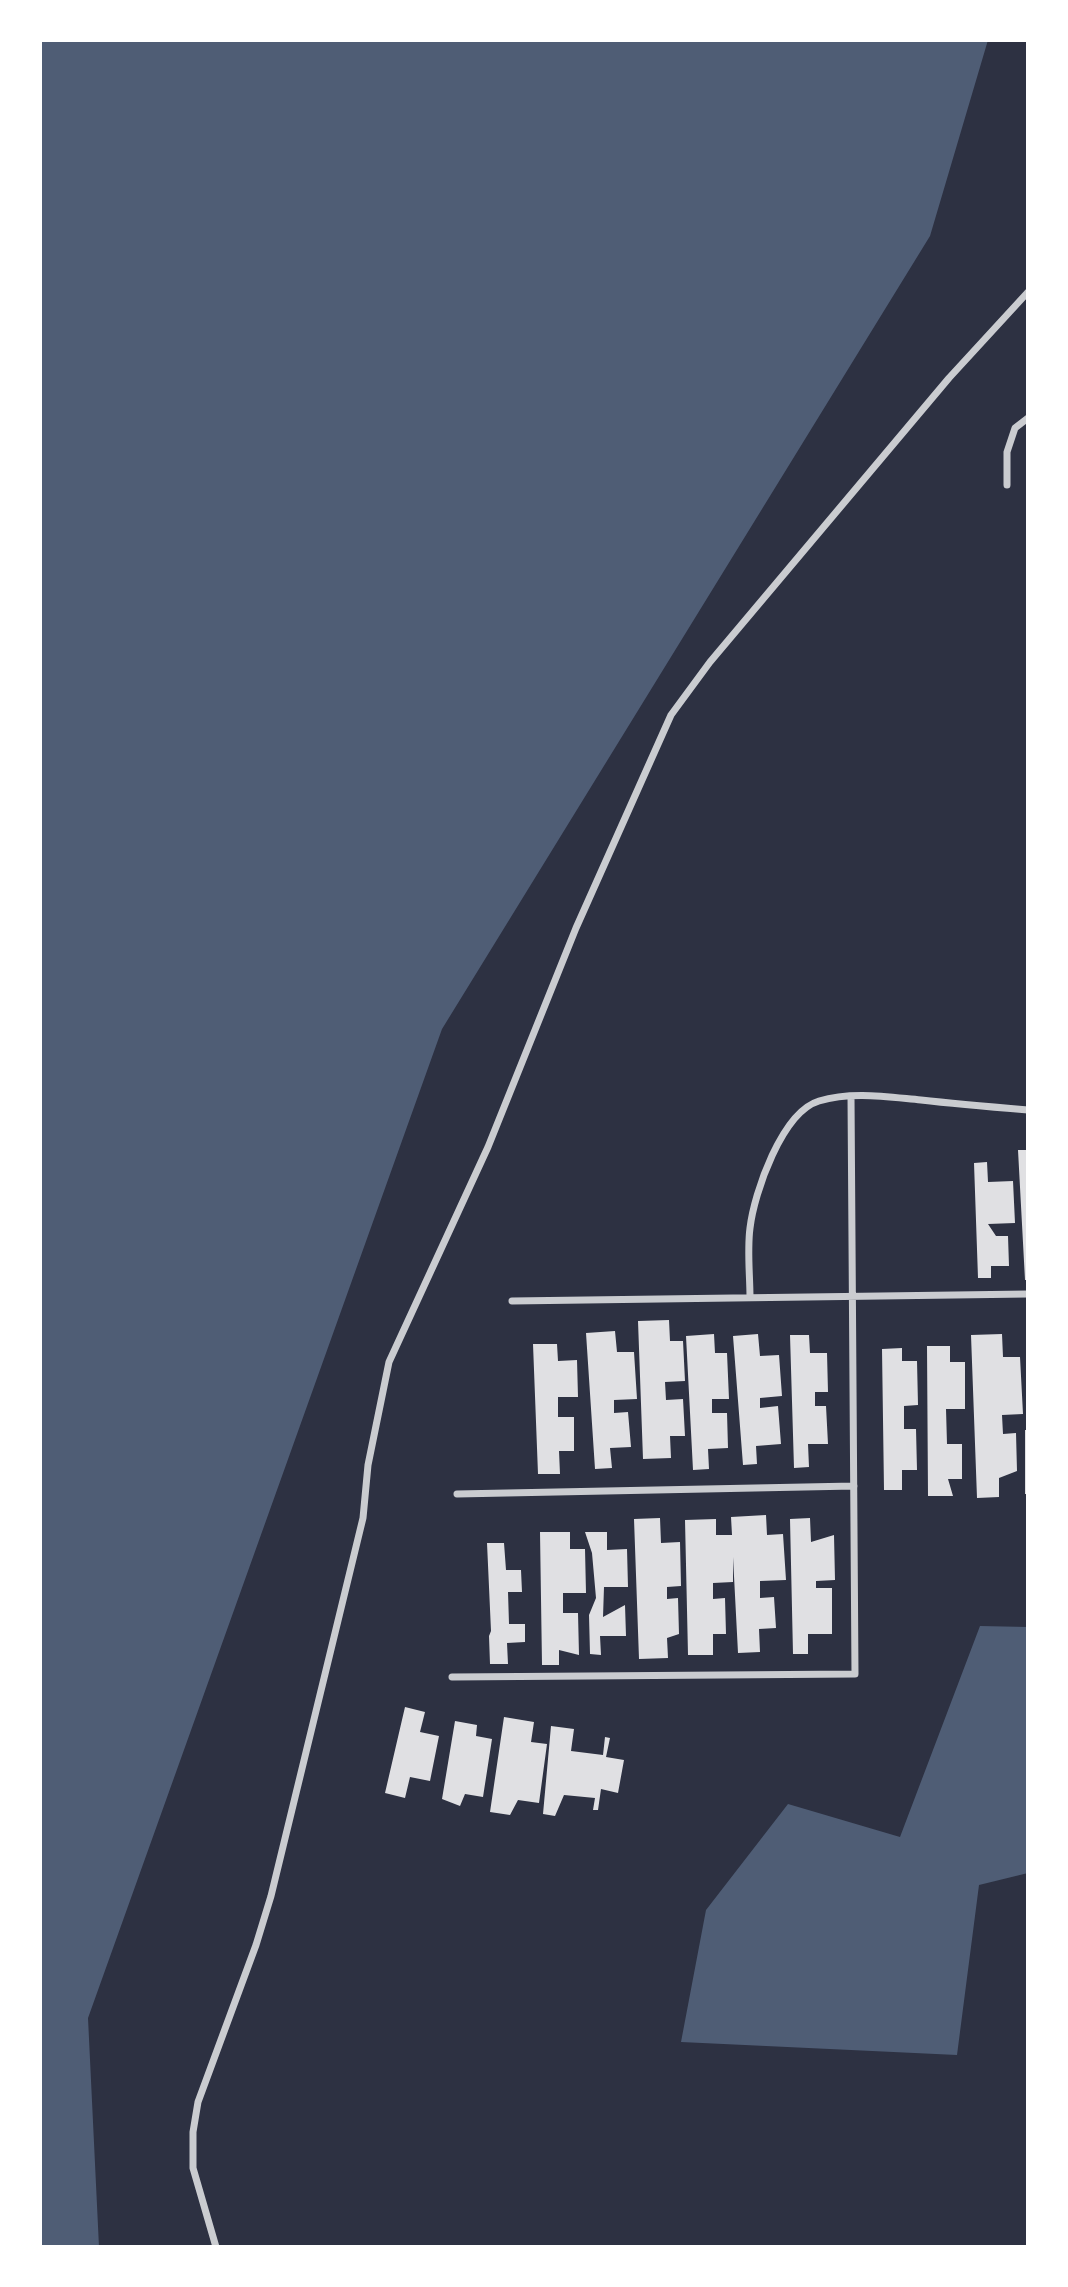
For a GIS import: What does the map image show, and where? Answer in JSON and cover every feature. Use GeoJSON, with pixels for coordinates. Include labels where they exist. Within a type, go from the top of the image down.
{"type":"FeatureCollection","features":[{"type":"Feature","properties":{"kind":"street"},"geometry":{"type":"LineString","coordinates":[[216,2247],[193,2168],[193,2133],[198,2102],[256,1945],[286,1840],[363,1518],[368,1465],[381,1393],[393,1350],[488,1147],[576,928],[671,715],[710,662],[949,378],[1028,292]]}},
{"type":"Feature","properties":{"kind":"street"},"geometry":{"type":"LineString","coordinates":[[1007,485],[1007,452],[1015,428],[1028,418]]}},
{"type":"Feature","properties":{"kind":"street"},"geometry":{"type":"LineString","coordinates":[[452,1677],[855,1674],[851,1096]]}},
{"type":"Feature","properties":{"kind":"street"},"geometry":{"type":"LineString","coordinates":[[750,1298],[749,1232],[753,1207],[764,1174],[786,1133],[804,1109],[818,1102],[851,1096],[1028,1110]]}},
{"type":"Feature","properties":{"kind":"street"},"geometry":{"type":"LineString","coordinates":[[512,1301],[1028,1294]]}},
{"type":"Feature","properties":{"kind":"street"},"geometry":{"type":"LineString","coordinates":[[457,1494],[854,1486]]}},
{"type":"Feature","properties":{"kind":"water"},"geometry":{"type":"Polygon","coordinates":[[[40,40],[988,40],[930,236],[442,1029],[88,2018],[99,2247],[40,2247],[40,40]]]}},
{"type":"Feature","properties":{"kind":"water"},"geometry":{"type":"Polygon","coordinates":[[[980,1626],[1028,1627],[1028,1873],[979,1885],[957,2055],[681,2042],[706,1910],[788,1804],[900,1837],[980,1626]]]}},
{"type":"Feature","properties":{"kind":"building"},"geometry":{"type":"Polygon","coordinates":[[[1018,1150],[1028,1150],[1028,1280],[1025,1280],[1018,1150]]]}},
{"type":"Feature","properties":{"kind":"building"},"geometry":{"type":"Polygon","coordinates":[[[987,1162],[988,1182],[1013,1181],[1015,1223],[988,1224],[996,1236],[1008,1236],[1009,1266],[991,1266],[991,1278],[978,1278],[974,1163],[987,1162]]]}},
{"type":"Feature","properties":{"kind":"building"},"geometry":{"type":"Polygon","coordinates":[[[669,1320],[670,1341],[683,1341],[685,1381],[665,1382],[666,1400],[683,1399],[685,1436],[670,1436],[671,1458],[643,1459],[638,1321],[669,1320]]]}},
{"type":"Feature","properties":{"kind":"building"},"geometry":{"type":"Polygon","coordinates":[[[615,1331],[617,1352],[634,1352],[637,1399],[614,1400],[614,1413],[628,1412],[631,1447],[610,1448],[612,1468],[595,1469],[586,1333],[615,1331]]]}},
{"type":"Feature","properties":{"kind":"building"},"geometry":{"type":"Polygon","coordinates":[[[714,1334],[715,1353],[727,1353],[729,1399],[712,1399],[712,1413],[727,1413],[728,1448],[708,1449],[709,1469],[693,1470],[686,1336],[714,1334]]]}},
{"type":"Feature","properties":{"kind":"building"},"geometry":{"type":"Polygon","coordinates":[[[758,1334],[760,1356],[779,1355],[782,1396],[760,1398],[760,1408],[778,1406],[781,1444],[756,1446],[757,1464],[743,1465],[733,1336],[758,1334]]]}},
{"type":"Feature","properties":{"kind":"building"},"geometry":{"type":"Polygon","coordinates":[[[1002,1334],[1003,1357],[1020,1357],[1023,1414],[1002,1415],[1003,1434],[1016,1433],[1017,1471],[999,1478],[999,1497],[977,1498],[971,1335],[1002,1334]]]}},
{"type":"Feature","properties":{"kind":"building"},"geometry":{"type":"Polygon","coordinates":[[[790,1335],[809,1335],[810,1353],[827,1353],[828,1392],[815,1392],[815,1406],[826,1406],[828,1444],[808,1444],[809,1467],[794,1468],[790,1335]]]}},
{"type":"Feature","properties":{"kind":"building"},"geometry":{"type":"Polygon","coordinates":[[[533,1344],[557,1344],[558,1361],[577,1360],[578,1397],[558,1397],[558,1417],[574,1417],[574,1451],[559,1451],[560,1474],[538,1474],[533,1344]]]}},
{"type":"Feature","properties":{"kind":"building"},"geometry":{"type":"Polygon","coordinates":[[[927,1346],[950,1346],[950,1362],[965,1362],[965,1409],[946,1409],[947,1444],[962,1444],[962,1479],[948,1479],[953,1496],[928,1496],[927,1346]]]}},
{"type":"Feature","properties":{"kind":"building"},"geometry":{"type":"Polygon","coordinates":[[[902,1348],[902,1361],[917,1361],[918,1405],[904,1406],[904,1429],[916,1429],[917,1470],[902,1470],[902,1490],[884,1490],[882,1349],[902,1348]]]}},
{"type":"Feature","properties":{"kind":"building"},"geometry":{"type":"Polygon","coordinates":[[[1025,1430],[1028,1430],[1028,1494],[1025,1494],[1025,1430]]]}},
{"type":"Feature","properties":{"kind":"building"},"geometry":{"type":"Polygon","coordinates":[[[766,1515],[767,1535],[783,1534],[786,1580],[760,1581],[760,1598],[774,1597],[776,1628],[759,1629],[760,1652],[738,1653],[733,1557],[733,1582],[713,1583],[713,1599],[725,1598],[726,1634],[713,1634],[713,1655],[688,1655],[685,1520],[716,1519],[716,1535],[732,1535],[731,1517],[766,1515]]]}},
{"type":"Feature","properties":{"kind":"building"},"geometry":{"type":"Polygon","coordinates":[[[660,1518],[661,1543],[680,1542],[681,1586],[667,1587],[667,1599],[678,1598],[679,1634],[667,1638],[668,1658],[639,1659],[634,1519],[660,1518]]]}},
{"type":"Feature","properties":{"kind":"building"},"geometry":{"type":"Polygon","coordinates":[[[810,1518],[811,1542],[834,1535],[835,1580],[816,1581],[816,1588],[832,1588],[832,1634],[808,1634],[808,1654],[793,1654],[790,1519],[810,1518]]]}},
{"type":"Feature","properties":{"kind":"building"},"geometry":{"type":"Polygon","coordinates":[[[540,1532],[570,1532],[570,1549],[585,1549],[586,1593],[563,1593],[563,1613],[578,1613],[579,1655],[559,1650],[559,1665],[542,1665],[540,1532]]]}},
{"type":"Feature","properties":{"kind":"building"},"geometry":{"type":"Polygon","coordinates":[[[585,1532],[607,1532],[607,1550],[627,1549],[628,1587],[604,1587],[603,1617],[625,1605],[626,1636],[600,1636],[601,1655],[590,1654],[589,1615],[596,1598],[592,1553],[585,1532]]]}},
{"type":"Feature","properties":{"kind":"building"},"geometry":{"type":"Polygon","coordinates":[[[487,1543],[504,1543],[506,1570],[521,1570],[522,1592],[508,1592],[509,1624],[525,1624],[525,1642],[507,1643],[508,1664],[490,1664],[487,1543]]]}},
{"type":"Feature","properties":{"kind":"building"},"geometry":{"type":"Polygon","coordinates":[[[405,1707],[425,1712],[420,1732],[439,1736],[430,1781],[410,1777],[405,1798],[385,1793],[405,1707]]]}},
{"type":"Feature","properties":{"kind":"building"},"geometry":{"type":"Polygon","coordinates":[[[504,1717],[534,1722],[531,1742],[547,1744],[539,1803],[518,1800],[510,1815],[490,1812],[504,1717]]]}},
{"type":"Feature","properties":{"kind":"building"},"geometry":{"type":"Polygon","coordinates":[[[455,1721],[477,1725],[476,1736],[492,1739],[483,1797],[465,1794],[460,1806],[442,1799],[455,1721]]]}},
{"type":"Feature","properties":{"kind":"building"},"geometry":{"type":"Polygon","coordinates":[[[551,1726],[574,1729],[571,1751],[603,1755],[605,1737],[610,1738],[606,1757],[624,1760],[618,1793],[601,1789],[598,1810],[593,1810],[595,1798],[564,1795],[555,1816],[543,1814],[551,1726]]]}}]}
